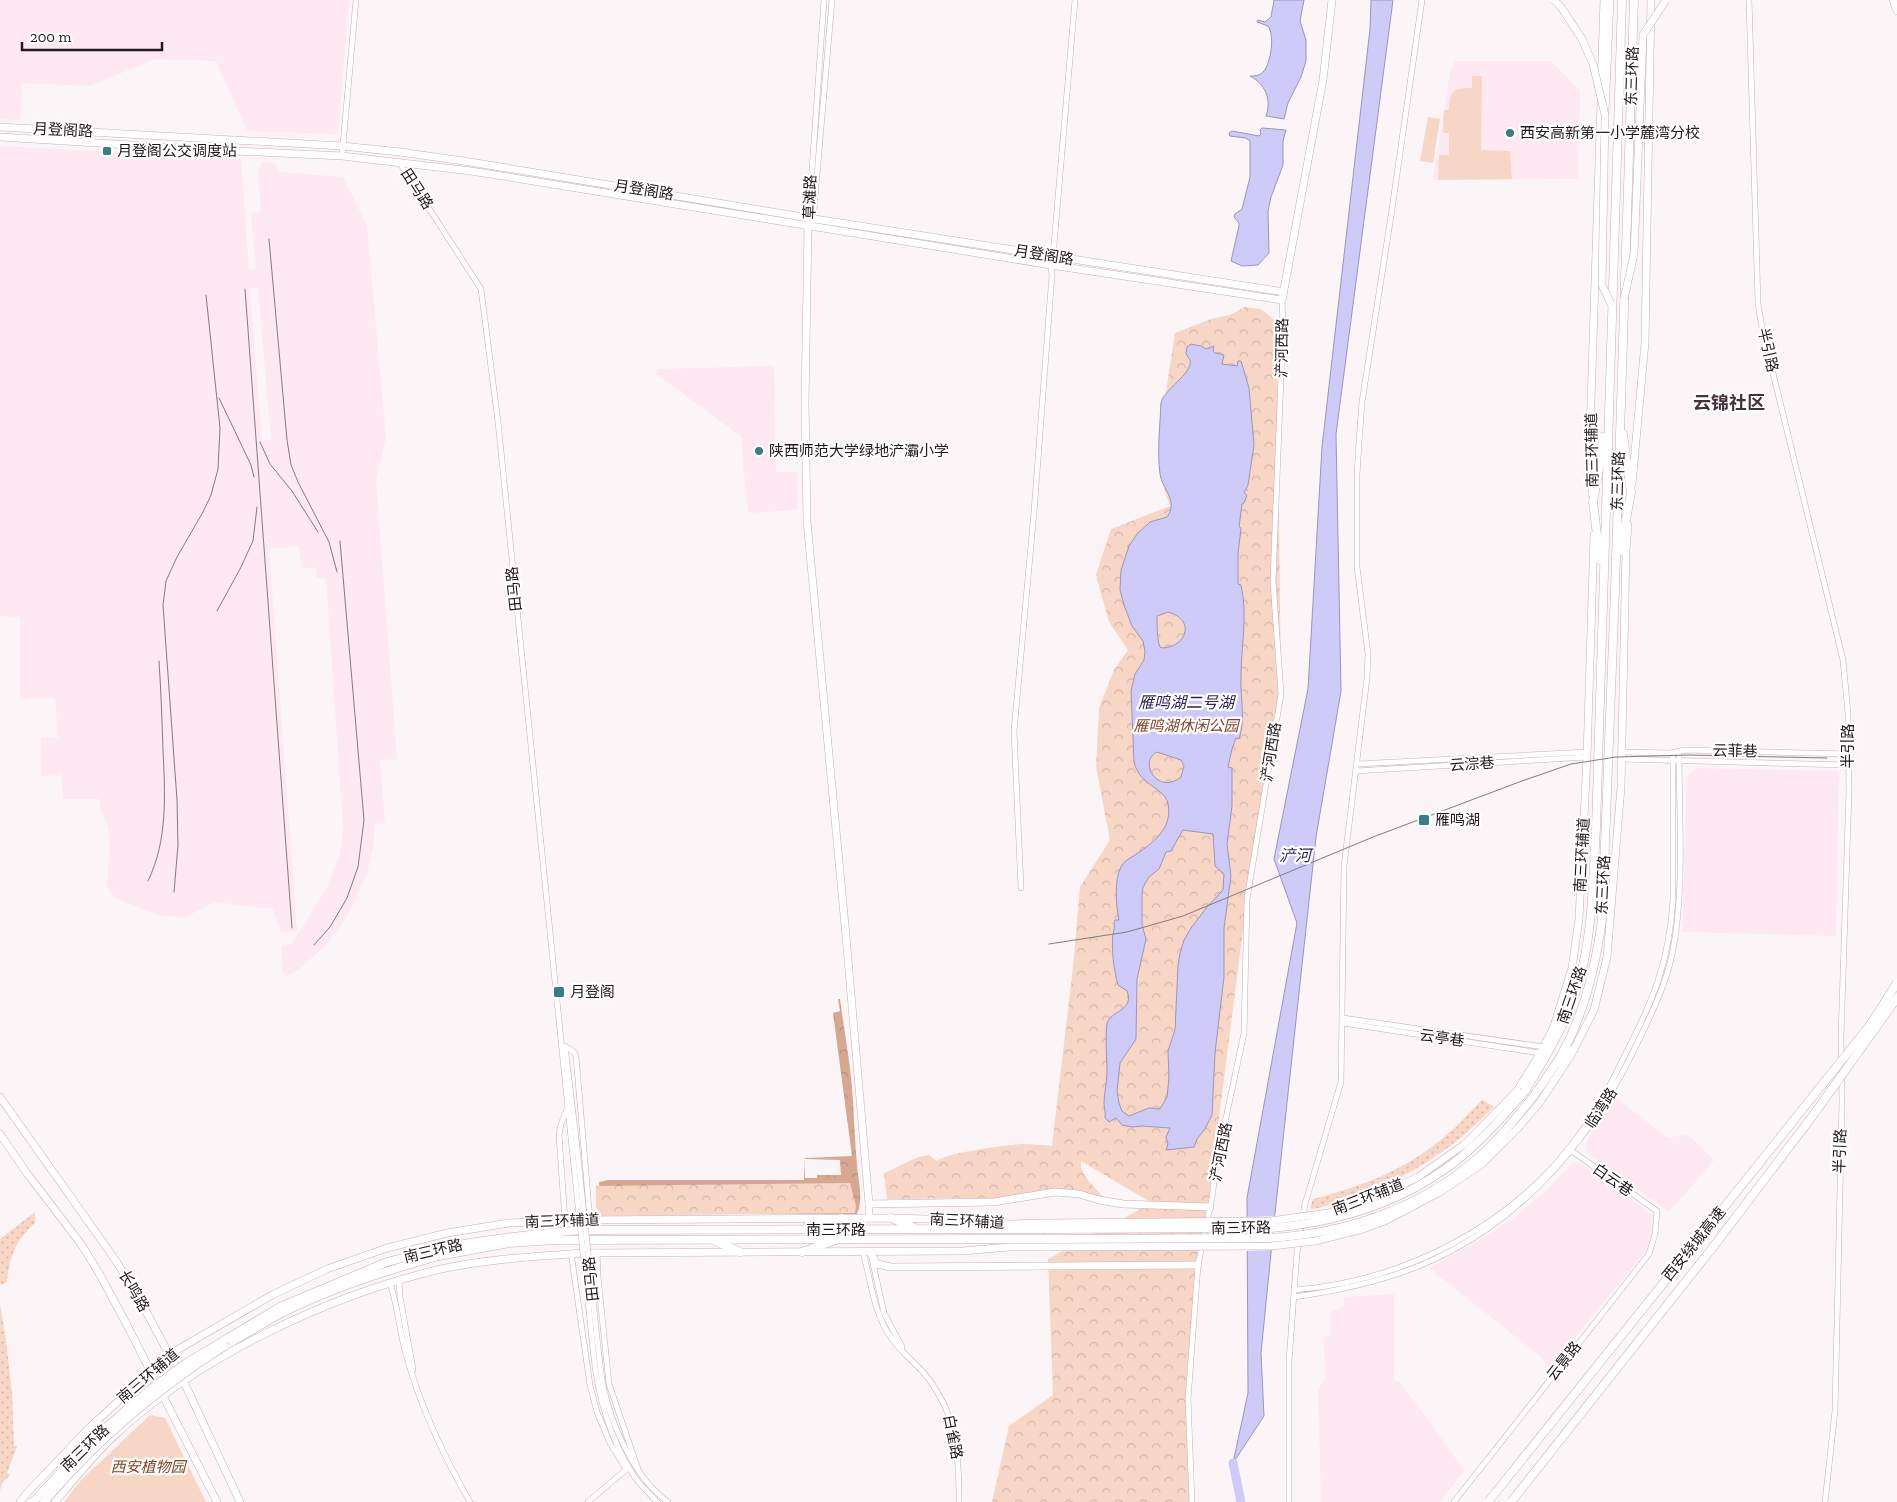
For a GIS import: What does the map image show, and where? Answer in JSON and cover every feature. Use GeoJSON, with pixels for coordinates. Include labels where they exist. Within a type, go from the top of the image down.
{"type":"FeatureCollection","features":[{"type":"Feature","properties":{"kind":"highway","name":"东三环路"},"geometry":{"type":"LineString","coordinates":[[1585,952],[1589,924],[1596,828],[1622,0]]}},
{"type":"Feature","properties":{"kind":"highway","name":"东三环路"},"geometry":{"type":"LineString","coordinates":[[1596,961],[1602,919],[1615,590],[1634,0]]}},
{"type":"Feature","properties":{"kind":"highway"},"geometry":{"type":"LineString","coordinates":[[1603,584],[1593,502],[1600,463],[1609,371]]}},
{"type":"Feature","properties":{"kind":"highway"},"geometry":{"type":"LineString","coordinates":[[1615,590],[1620,549],[1631,493],[1620,413]]}},
{"type":"Feature","properties":{"kind":"highway","name":"南三环路"},"geometry":{"type":"LineString","coordinates":[[44,1502],[65,1477],[135,1411],[179,1376],[222,1347],[277,1316],[318,1297],[438,1252],[476,1240],[582,1230],[919,1230],[1044,1226],[1271,1228],[1299,1226],[1354,1213],[1404,1194],[1461,1157],[1499,1121],[1525,1091],[1552,1047],[1582,972],[1585,952]]}},
{"type":"Feature","properties":{"kind":"highway","name":"南三环路"},"geometry":{"type":"LineString","coordinates":[[33,1502],[90,1442],[152,1388],[188,1362],[280,1307],[387,1262],[438,1252],[528,1242],[583,1239],[842,1238],[1044,1243],[1302,1236],[1363,1222],[1420,1196],[1450,1179],[1478,1157],[1514,1122],[1551,1072],[1563,1051],[1574,1029],[1596,961]]}},
{"type":"Feature","properties":{"kind":"highway","name":"西安绕城高速"},"geometry":{"type":"LineString","coordinates":[[1488,1502],[1870,1025],[1897,983]]}},
{"type":"Feature","properties":{"kind":"highway","name":"西安绕城高速"},"geometry":{"type":"LineString","coordinates":[[1511,1502],[1717,1242],[1817,1110],[1897,998]]}},
{"type":"Feature","properties":{"kind":"highway"},"geometry":{"type":"LineString","coordinates":[[1543,1047],[1561,1028]]}},
{"type":"Feature","properties":{"kind":"highway"},"geometry":{"type":"LineString","coordinates":[[1551,1072],[1574,1049]]}},
{"type":"Feature","properties":{"kind":"highway"},"geometry":{"type":"LineString","coordinates":[[796,1230],[841,1218]]}},
{"type":"Feature","properties":{"kind":"highway"},"geometry":{"type":"LineString","coordinates":[[890,1218],[919,1230]]}},
{"type":"Feature","properties":{"kind":"highway"},"geometry":{"type":"LineString","coordinates":[[802,1252],[842,1238]]}},
{"type":"Feature","properties":{"kind":"highway"},"geometry":{"type":"LineString","coordinates":[[708,1239],[740,1252]]}},
{"type":"Feature","properties":{"kind":"main road","name":"浐河西路"},"geometry":{"type":"LineString","coordinates":[[1282,300],[1323,80],[1332,0]]}},
{"type":"Feature","properties":{"kind":"main road"},"geometry":{"type":"LineString","coordinates":[[1554,0],[1561,6],[1582,39],[1593,64],[1605,115]]}},
{"type":"Feature","properties":{"kind":"main road","name":"南三环辅道"},"geometry":{"type":"LineString","coordinates":[[20,1502],[90,1427],[170,1354],[272,1295],[327,1269],[378,1251],[447,1233],[509,1223],[592,1220],[890,1218],[1044,1226],[1270,1221],[1328,1213],[1372,1199],[1418,1177],[1464,1144],[1517,1091],[1554,1026],[1572,968],[1581,891],[1594,549],[1590,431],[1604,0]]}},
{"type":"Feature","properties":{"kind":"main road"},"geometry":{"type":"LineString","coordinates":[[1610,0],[1605,115],[1602,286],[1611,304]]}},
{"type":"Feature","properties":{"kind":"main road","name":"南三环辅道"},"geometry":{"type":"LineString","coordinates":[[55,1502],[90,1459],[114,1436],[184,1382],[287,1323],[399,1280],[474,1263],[571,1253],[962,1251],[1044,1243],[1272,1246],[1315,1240],[1363,1229],[1385,1221],[1440,1192],[1482,1164],[1518,1128],[1540,1102],[1574,1049],[1594,1010],[1607,957],[1612,907],[1621,755],[1626,550],[1645,343],[1651,0]]}},
{"type":"Feature","properties":{"kind":"main road"},"geometry":{"type":"LineString","coordinates":[[1624,299],[1634,254],[1642,35],[1666,0]]}},
{"type":"Feature","properties":{"kind":"main road"},"geometry":{"type":"LineString","coordinates":[[1893,0],[1897,10]]}},
{"type":"Feature","properties":{"kind":"main road","name":"月登阁路"},"geometry":{"type":"LineString","coordinates":[[0,127],[342,146],[470,162],[811,218],[1284,292]]}},
{"type":"Feature","properties":{"kind":"main road","name":"月登阁路"},"geometry":{"type":"LineString","coordinates":[[0,137],[342,156],[471,171],[808,227],[1282,300]]}},
{"type":"Feature","properties":{"kind":"main road"},"geometry":{"type":"LineString","coordinates":[[808,227],[805,403],[807,521],[846,936],[869,1218]]}},
{"type":"Feature","properties":{"kind":"main road","name":"长鸣路"},"geometry":{"type":"LineString","coordinates":[[0,1097],[114,1258],[135,1291],[184,1382],[240,1502]]}},
{"type":"Feature","properties":{"kind":"main road","name":"长鸣路"},"geometry":{"type":"LineString","coordinates":[[0,1134],[80,1244],[99,1274],[164,1396],[217,1502]]}},
{"type":"Feature","properties":{"kind":"main road"},"geometry":{"type":"LineString","coordinates":[[869,1204],[994,1202],[1055,1192],[1079,1194],[1123,1204],[1210,1208]]}},
{"type":"Feature","properties":{"kind":"main road"},"geometry":{"type":"LineString","coordinates":[[866,1252],[877,1264],[891,1267],[1198,1265]]}},
{"type":"Feature","properties":{"kind":"street"},"geometry":{"type":"LineString","coordinates":[[342,156],[356,0]]}},
{"type":"Feature","properties":{"kind":"street","name":"草滩路"},"geometry":{"type":"LineString","coordinates":[[811,218],[824,0]]}},
{"type":"Feature","properties":{"kind":"street","name":"草滩路"},"geometry":{"type":"LineString","coordinates":[[808,227],[811,218],[832,0]]}},
{"type":"Feature","properties":{"kind":"street"},"geometry":{"type":"LineString","coordinates":[[1021,888],[1014,731],[1034,512],[1052,275],[1050,265],[1053,256],[1075,0]]}},
{"type":"Feature","properties":{"kind":"street"},"geometry":{"type":"LineString","coordinates":[[1290,1502],[1288,1360],[1297,1252],[1305,1204],[1341,1082],[1344,866],[1366,688],[1368,654],[1357,568],[1357,475],[1362,410],[1392,216],[1422,0]]}},
{"type":"Feature","properties":{"kind":"street","name":"半引路"},"geometry":{"type":"LineString","coordinates":[[1749,0],[1758,304],[1764,338],[1843,660],[1848,714],[1835,1411],[1825,1502]]}},
{"type":"Feature","properties":{"kind":"street","name":"田马路"},"geometry":{"type":"LineString","coordinates":[[399,162],[481,289],[498,422],[567,1109],[574,1138]]}},
{"type":"Feature","properties":{"kind":"street","name":"浐河西路"},"geometry":{"type":"LineString","coordinates":[[1192,1502],[1188,1399],[1198,1265],[1210,1208],[1216,1165],[1244,1033],[1247,899],[1281,694],[1273,581],[1283,325],[1282,300]]}},
{"type":"Feature","properties":{"kind":"street","name":"云菲巷"},"geometry":{"type":"LineString","coordinates":[[1621,755],[1685,750],[1848,754]]}},
{"type":"Feature","properties":{"kind":"street","name":"临湾路"},"geometry":{"type":"LineString","coordinates":[[1294,1297],[1366,1283],[1420,1265],[1448,1252],[1494,1224],[1559,1166],[1612,1081],[1646,1016],[1663,969],[1674,900],[1676,752]]}},
{"type":"Feature","properties":{"kind":"street","name":"云淙巷"},"geometry":{"type":"LineString","coordinates":[[1357,764],[1587,754]]}},
{"type":"Feature","properties":{"kind":"street","name":"云淙巷"},"geometry":{"type":"LineString","coordinates":[[1356,771],[1587,754]]}},
{"type":"Feature","properties":{"kind":"street","name":"云菲巷"},"geometry":{"type":"LineString","coordinates":[[1621,755],[1676,760],[1848,765]]}},
{"type":"Feature","properties":{"kind":"street"},"geometry":{"type":"LineString","coordinates":[[1343,1021],[1543,1047]]}},
{"type":"Feature","properties":{"kind":"street","name":"田马路"},"geometry":{"type":"LineString","coordinates":[[561,1039],[566,1047],[599,1396],[612,1433],[628,1468],[657,1502]]}},
{"type":"Feature","properties":{"kind":"street"},"geometry":{"type":"LineString","coordinates":[[566,1047],[573,1051],[576,1056],[592,1220]]}},
{"type":"Feature","properties":{"kind":"street"},"geometry":{"type":"LineString","coordinates":[[566,1221],[559,1135],[567,1109]]}},
{"type":"Feature","properties":{"kind":"street","name":"临湾路"},"geometry":{"type":"LineString","coordinates":[[1295,1290],[1323,1288],[1380,1274],[1435,1253],[1486,1223],[1508,1207],[1535,1184],[1570,1149]]}},
{"type":"Feature","properties":{"kind":"street","name":"白云巷"},"geometry":{"type":"LineString","coordinates":[[1570,1149],[1658,1211]]}},
{"type":"Feature","properties":{"kind":"street","name":"云景路"},"geometry":{"type":"LineString","coordinates":[[1454,1502],[1649,1254],[1655,1234],[1658,1211]]}},
{"type":"Feature","properties":{"kind":"street"},"geometry":{"type":"LineString","coordinates":[[597,1252],[599,1296],[609,1384],[638,1469]]}},
{"type":"Feature","properties":{"kind":"street","name":"白雀路"},"geometry":{"type":"LineString","coordinates":[[866,1252],[872,1294],[891,1338],[937,1390],[948,1409],[954,1430],[958,1458],[959,1502]]}},
{"type":"Feature","properties":{"kind":"street"},"geometry":{"type":"LineString","coordinates":[[571,1253],[590,1385],[610,1443],[628,1468],[588,1502]]}},
{"type":"Feature","properties":{"kind":"street"},"geometry":{"type":"LineString","coordinates":[[399,1280],[400,1297],[415,1379]]}},
{"type":"Feature","properties":{"kind":"street"},"geometry":{"type":"LineString","coordinates":[[390,1283],[395,1296],[400,1332],[406,1356],[421,1399],[442,1450],[470,1502]]}},
{"type":"Feature","properties":{"kind":"street","name":"田马路"},"geometry":{"type":"LineString","coordinates":[[596,1349],[604,1390],[625,1448],[638,1469],[668,1502]]}},
{"type":"Feature","properties":{"kind":"shaded area"},"geometry":{"type":"Polygon","coordinates":[[[0,0],[349,0],[338,134],[247,131],[216,61],[156,59],[89,86],[22,83],[20,120],[0,119],[0,0]]]}},
{"type":"Feature","properties":{"kind":"shaded area","name":"西安高新第一小学麓湾分校"},"geometry":{"type":"Polygon","coordinates":[[[1454,61],[1551,61],[1580,91],[1578,179],[1433,180],[1451,67],[1453,68],[1454,61]]]}},
{"type":"Feature","properties":{"kind":"shaded area"},"geometry":{"type":"Polygon","coordinates":[[[0,146],[241,159],[249,270],[256,269],[251,213],[261,212],[258,168],[261,168],[261,162],[275,164],[278,172],[343,177],[367,226],[386,438],[376,480],[397,759],[380,760],[385,823],[375,824],[373,848],[367,873],[344,921],[324,947],[299,969],[286,977],[283,972],[281,945],[292,944],[327,887],[339,857],[343,826],[326,578],[317,578],[316,567],[302,569],[299,546],[269,549],[297,931],[281,933],[273,909],[214,902],[184,918],[158,915],[115,898],[107,886],[110,847],[108,828],[99,799],[63,799],[61,767],[60,775],[41,776],[41,738],[58,738],[55,698],[20,699],[20,617],[0,616],[0,146]],[[258,288],[250,289],[262,441],[271,440],[258,288]]]}},
{"type":"Feature","properties":{"kind":"shaded area","name":"陕西师范大学绿地浐灞小学"},"geometry":{"type":"Polygon","coordinates":[[[774,366],[776,472],[797,472],[798,510],[749,513],[743,466],[742,437],[656,374],[657,369],[774,366]]]}},
{"type":"Feature","properties":{"kind":"shaded area"},"geometry":{"type":"Polygon","coordinates":[[[1695,768],[1839,771],[1836,936],[1682,932],[1687,777],[1695,768]]]}},
{"type":"Feature","properties":{"kind":"shaded area"},"geometry":{"type":"Polygon","coordinates":[[[1616,1098],[1668,1138],[1684,1134],[1693,1139],[1714,1160],[1669,1212],[1587,1152],[1587,1141],[1616,1098]]]}},
{"type":"Feature","properties":{"kind":"shaded area"},"geometry":{"type":"Polygon","coordinates":[[[1573,1162],[1583,1165],[1655,1217],[1646,1251],[1549,1369],[1540,1356],[1429,1268],[1485,1237],[1517,1215],[1547,1190],[1573,1162]]]}},
{"type":"Feature","properties":{"kind":"shaded area"},"geometry":{"type":"Polygon","coordinates":[[[1394,1294],[1394,1380],[1400,1382],[1464,1470],[1440,1502],[1321,1502],[1318,1389],[1325,1379],[1324,1337],[1331,1336],[1331,1311],[1342,1308],[1344,1297],[1394,1294]]]}},
{"type":"Feature","properties":{"kind":"green space"},"geometry":{"type":"Polygon","coordinates":[[[1472,76],[1482,76],[1481,150],[1510,152],[1512,179],[1438,180],[1439,155],[1449,155],[1449,133],[1443,133],[1444,110],[1449,110],[1450,99],[1454,92],[1472,88],[1472,76]]]}},
{"type":"Feature","properties":{"kind":"green space"},"geometry":{"type":"Polygon","coordinates":[[[1428,117],[1440,119],[1433,163],[1420,161],[1428,117]]]}},
{"type":"Feature","properties":{"kind":"green space","name":"雁鸣湖休闲公园"},"geometry":{"type":"Polygon","coordinates":[[[1245,307],[1261,309],[1278,323],[1281,690],[1247,899],[1194,1314],[1188,1399],[1192,1502],[992,1502],[1009,1426],[1053,1395],[1048,1259],[1152,1203],[1081,1161],[1085,1176],[1104,1198],[1053,1189],[996,1198],[887,1199],[884,1173],[912,1160],[929,1155],[937,1161],[963,1152],[1003,1146],[1033,1144],[1052,1146],[1073,967],[1080,887],[1110,840],[1096,767],[1099,708],[1114,670],[1128,650],[1109,622],[1096,575],[1111,529],[1170,506],[1160,476],[1165,398],[1175,333],[1211,319],[1230,315],[1245,307]]]}},
{"type":"Feature","properties":{"kind":"green space"},"geometry":{"type":"Polygon","coordinates":[[[838,999],[840,999],[851,1080],[860,1196],[857,1214],[601,1214],[599,1182],[608,1180],[804,1180],[805,1158],[852,1156],[833,1013],[840,1011],[838,999]],[[805,1159],[805,1178],[817,1178],[817,1175],[841,1175],[840,1160],[805,1159]]]}},
{"type":"Feature","properties":{"kind":"green space"},"geometry":{"type":"Polygon","coordinates":[[[1482,1100],[1494,1107],[1454,1143],[1434,1158],[1393,1181],[1346,1199],[1310,1209],[1313,1199],[1363,1184],[1394,1170],[1424,1153],[1455,1127],[1482,1100]]]}},
{"type":"Feature","properties":{"kind":"green space"},"geometry":{"type":"Polygon","coordinates":[[[850,1183],[856,1206],[855,1213],[602,1216],[596,1207],[596,1186],[850,1183]]]}},
{"type":"Feature","properties":{"kind":"green space"},"geometry":{"type":"Polygon","coordinates":[[[35,1212],[35,1223],[22,1236],[16,1246],[9,1266],[6,1283],[0,1285],[0,1239],[35,1212]]]}},
{"type":"Feature","properties":{"kind":"green space"},"geometry":{"type":"Polygon","coordinates":[[[0,1304],[12,1392],[14,1446],[17,1446],[7,1473],[10,1475],[2,1483],[0,1491],[0,1304]]]}},
{"type":"Feature","properties":{"kind":"green space","name":"西安植物园"},"geometry":{"type":"Polygon","coordinates":[[[150,1415],[165,1418],[206,1502],[64,1502],[81,1480],[150,1415]]]}},
{"type":"Feature","properties":{"kind":"water"},"geometry":{"type":"Polygon","coordinates":[[[1274,0],[1304,0],[1300,21],[1306,40],[1306,61],[1301,77],[1288,103],[1284,119],[1266,116],[1268,98],[1266,93],[1260,83],[1250,76],[1262,73],[1269,61],[1272,42],[1270,30],[1268,26],[1257,22],[1258,20],[1265,22],[1271,17],[1274,0]]]}},
{"type":"Feature","properties":{"kind":"water","name":"浐河"},"geometry":{"type":"Polygon","coordinates":[[[1371,0],[1393,0],[1336,434],[1341,691],[1316,837],[1275,1213],[1261,1353],[1264,1416],[1233,1463],[1248,1393],[1247,1198],[1297,923],[1274,859],[1308,689],[1322,447],[1370,29],[1371,0]]]}},
{"type":"Feature","properties":{"kind":"water"},"geometry":{"type":"Polygon","coordinates":[[[1262,128],[1286,130],[1283,141],[1283,165],[1268,211],[1269,253],[1258,265],[1242,266],[1231,261],[1239,226],[1234,217],[1242,209],[1250,177],[1250,141],[1246,138],[1230,136],[1229,133],[1232,131],[1259,136],[1262,128]]]}},
{"type":"Feature","properties":{"kind":"water","name":"雁鸣湖二号湖"},"geometry":{"type":"Polygon","coordinates":[[[1191,344],[1206,349],[1214,346],[1213,351],[1215,353],[1224,355],[1222,364],[1237,366],[1238,361],[1241,361],[1249,388],[1254,445],[1248,485],[1244,493],[1247,495],[1242,504],[1239,527],[1241,528],[1238,554],[1238,584],[1241,585],[1244,608],[1241,677],[1242,724],[1239,739],[1236,738],[1228,767],[1232,768],[1232,806],[1227,844],[1231,876],[1224,928],[1224,977],[1215,1053],[1212,1115],[1194,1147],[1166,1150],[1168,1144],[1166,1137],[1170,1128],[1132,1127],[1122,1125],[1116,1118],[1109,1122],[1105,1118],[1104,1103],[1107,1076],[1107,1024],[1112,1016],[1125,1007],[1129,998],[1127,991],[1118,985],[1113,959],[1112,940],[1114,923],[1115,920],[1119,920],[1116,901],[1117,879],[1123,863],[1155,840],[1165,828],[1169,813],[1166,798],[1141,777],[1134,762],[1131,691],[1135,674],[1144,660],[1145,652],[1143,641],[1132,626],[1124,605],[1120,590],[1121,570],[1129,546],[1137,534],[1150,522],[1167,517],[1170,511],[1171,500],[1161,479],[1159,465],[1161,403],[1190,365],[1190,360],[1186,353],[1187,347],[1191,344]],[[1168,612],[1157,616],[1158,640],[1160,647],[1163,648],[1178,643],[1183,638],[1185,632],[1182,620],[1177,615],[1168,612]],[[1157,752],[1149,762],[1150,769],[1158,780],[1172,782],[1181,777],[1184,766],[1181,760],[1157,752]],[[1183,830],[1171,851],[1166,852],[1159,869],[1149,877],[1143,887],[1142,925],[1146,939],[1137,979],[1136,1039],[1120,1063],[1117,1091],[1122,1111],[1129,1116],[1149,1108],[1160,1109],[1167,1097],[1169,1078],[1168,1051],[1175,1030],[1180,953],[1184,940],[1191,928],[1223,890],[1224,874],[1215,866],[1213,834],[1183,830]]]}},
{"type":"Feature","properties":{"kind":"pier"},"geometry":{"type":"Polygon","coordinates":[[[1277,1216],[1274,1250],[1245,1251],[1245,1217],[1277,1216]]]}},
{"type":"Feature","properties":{"kind":"waterway","name":"浐河"},"geometry":{"type":"LineString","coordinates":[[1233,1463],[1241,1502]]}},
{"type":"Feature","properties":{"kind":"railway"},"geometry":{"type":"LineString","coordinates":[[269,239],[287,440],[291,465],[329,542],[337,572]]}},
{"type":"Feature","properties":{"kind":"railway"},"geometry":{"type":"LineString","coordinates":[[245,289],[292,928]]}},
{"type":"Feature","properties":{"kind":"railway"},"geometry":{"type":"LineString","coordinates":[[174,892],[178,845],[177,800],[163,605],[166,581],[211,495],[218,469],[220,428],[206,295]]}},
{"type":"Feature","properties":{"kind":"railway"},"geometry":{"type":"LineString","coordinates":[[219,398],[251,465],[254,477]]}},
{"type":"Feature","properties":{"kind":"railway"},"geometry":{"type":"LineString","coordinates":[[260,442],[270,464],[292,491],[318,532]]}},
{"type":"Feature","properties":{"kind":"railway"},"geometry":{"type":"LineString","coordinates":[[217,611],[253,541],[257,507]]}},
{"type":"Feature","properties":{"kind":"railway"},"geometry":{"type":"LineString","coordinates":[[314,945],[330,927],[347,898],[358,867],[364,820],[340,541]]}},
{"type":"Feature","properties":{"kind":"railway"},"geometry":{"type":"LineString","coordinates":[[148,881],[159,849],[164,817],[159,661]]}},
{"type":"Feature","properties":{"kind":"railway"},"geometry":{"type":"LineString","coordinates":[[1049,944],[1127,932],[1183,916],[1373,837],[1571,764],[1616,757],[1689,755],[1827,758]]}},
{"type":"Feature","properties":{"kind":"place","name":"西安高新第一小学麓湾分校"},"geometry":{"type":"Point","coordinates":[1510,133]}},
{"type":"Feature","properties":{"kind":"place","name":"月登阁公交调度站"},"geometry":{"type":"Point","coordinates":[107,151]}},
{"type":"Feature","properties":{"kind":"place","name":"陕西师范大学绿地浐灞小学"},"geometry":{"type":"Point","coordinates":[759,451]}},
{"type":"Feature","properties":{"kind":"place","name":"雁鸣湖"},"geometry":{"type":"Point","coordinates":[1424,820]}},
{"type":"Feature","properties":{"kind":"place","name":"月登阁"},"geometry":{"type":"Point","coordinates":[559,992]}},
{"type":"Feature","properties":{"kind":"district","name":"云锦社区"},"geometry":{"type":"Point","coordinates":[1729,403]}}]}
